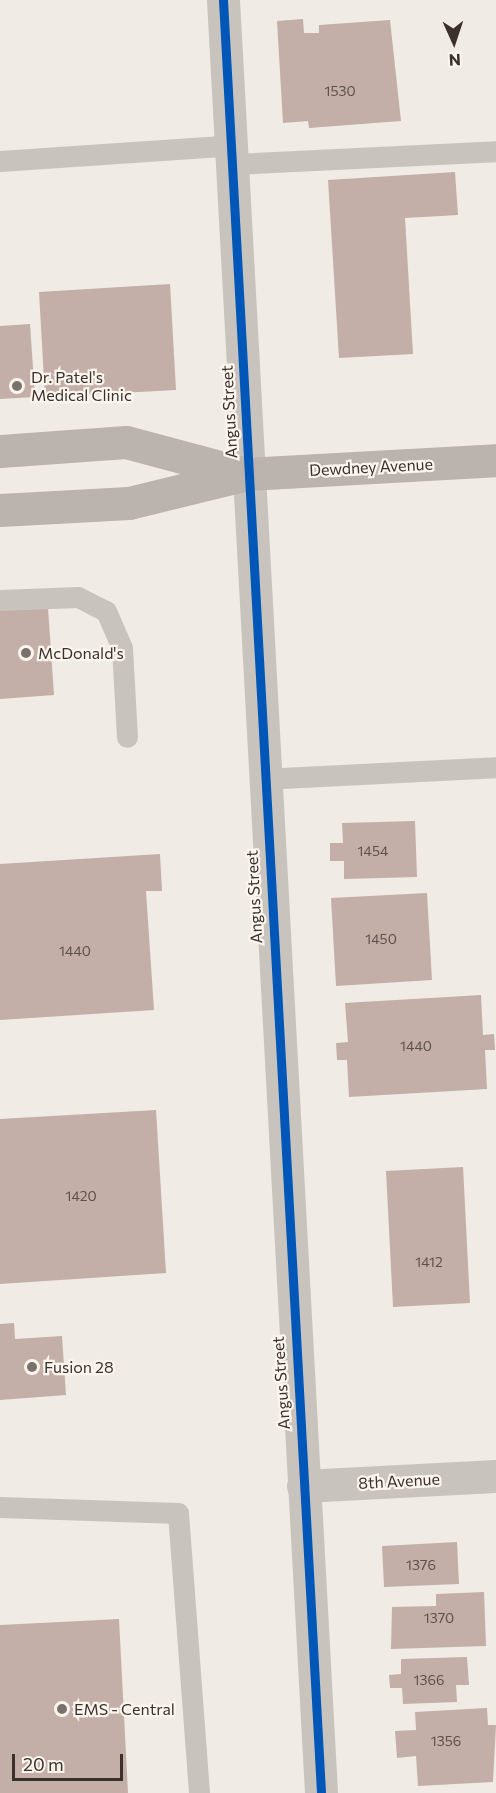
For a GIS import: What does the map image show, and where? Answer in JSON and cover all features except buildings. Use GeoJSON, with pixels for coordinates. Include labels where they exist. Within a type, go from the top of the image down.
{"type":"FeatureCollection","features":[{"type":"Feature","properties":{"kind":"main road","name":"Dewdney Avenue"},"geometry":{"type":"LineString","coordinates":[[0,451],[126,442],[247,474]]}},
{"type":"Feature","properties":{"kind":"main road","name":"Dewdney Avenue"},"geometry":{"type":"LineString","coordinates":[[0,510],[129,503],[247,474],[496,460]]}},
{"type":"Feature","properties":{"kind":"street","name":"Angus Street"},"geometry":{"type":"LineString","coordinates":[[223,0],[262,779],[321,1793]]}},
{"type":"Feature","properties":{"kind":"street","name":"8th Avenue"},"geometry":{"type":"LineString","coordinates":[[303,1486],[496,1476]]}},
{"type":"Feature","properties":{"kind":"lane"},"geometry":{"type":"LineString","coordinates":[[0,161],[232,154],[496,152]]}},
{"type":"Feature","properties":{"kind":"lane"},"geometry":{"type":"LineString","coordinates":[[0,600],[78,597],[106,611],[122,648],[127,737]]}},
{"type":"Feature","properties":{"kind":"lane"},"geometry":{"type":"LineString","coordinates":[[262,779],[496,767]]}},
{"type":"Feature","properties":{"kind":"lane"},"geometry":{"type":"LineString","coordinates":[[0,1507],[178,1513],[199,1793]]}},
{"type":"Feature","properties":{"kind":"cycle path"},"geometry":{"type":"LineString","coordinates":[[223,0],[321,1793]]}},
{"type":"Feature","properties":{"kind":"place","name":"Dr. Patel's Medical Clinic"},"geometry":{"type":"Point","coordinates":[17,386]}},
{"type":"Feature","properties":{"kind":"place","name":"McDonald's"},"geometry":{"type":"Point","coordinates":[26,653]}},
{"type":"Feature","properties":{"kind":"place","name":"Fusion 28"},"geometry":{"type":"Point","coordinates":[32,1367]}},
{"type":"Feature","properties":{"kind":"place","name":"EMS - Central"},"geometry":{"type":"Point","coordinates":[62,1709]}}]}
